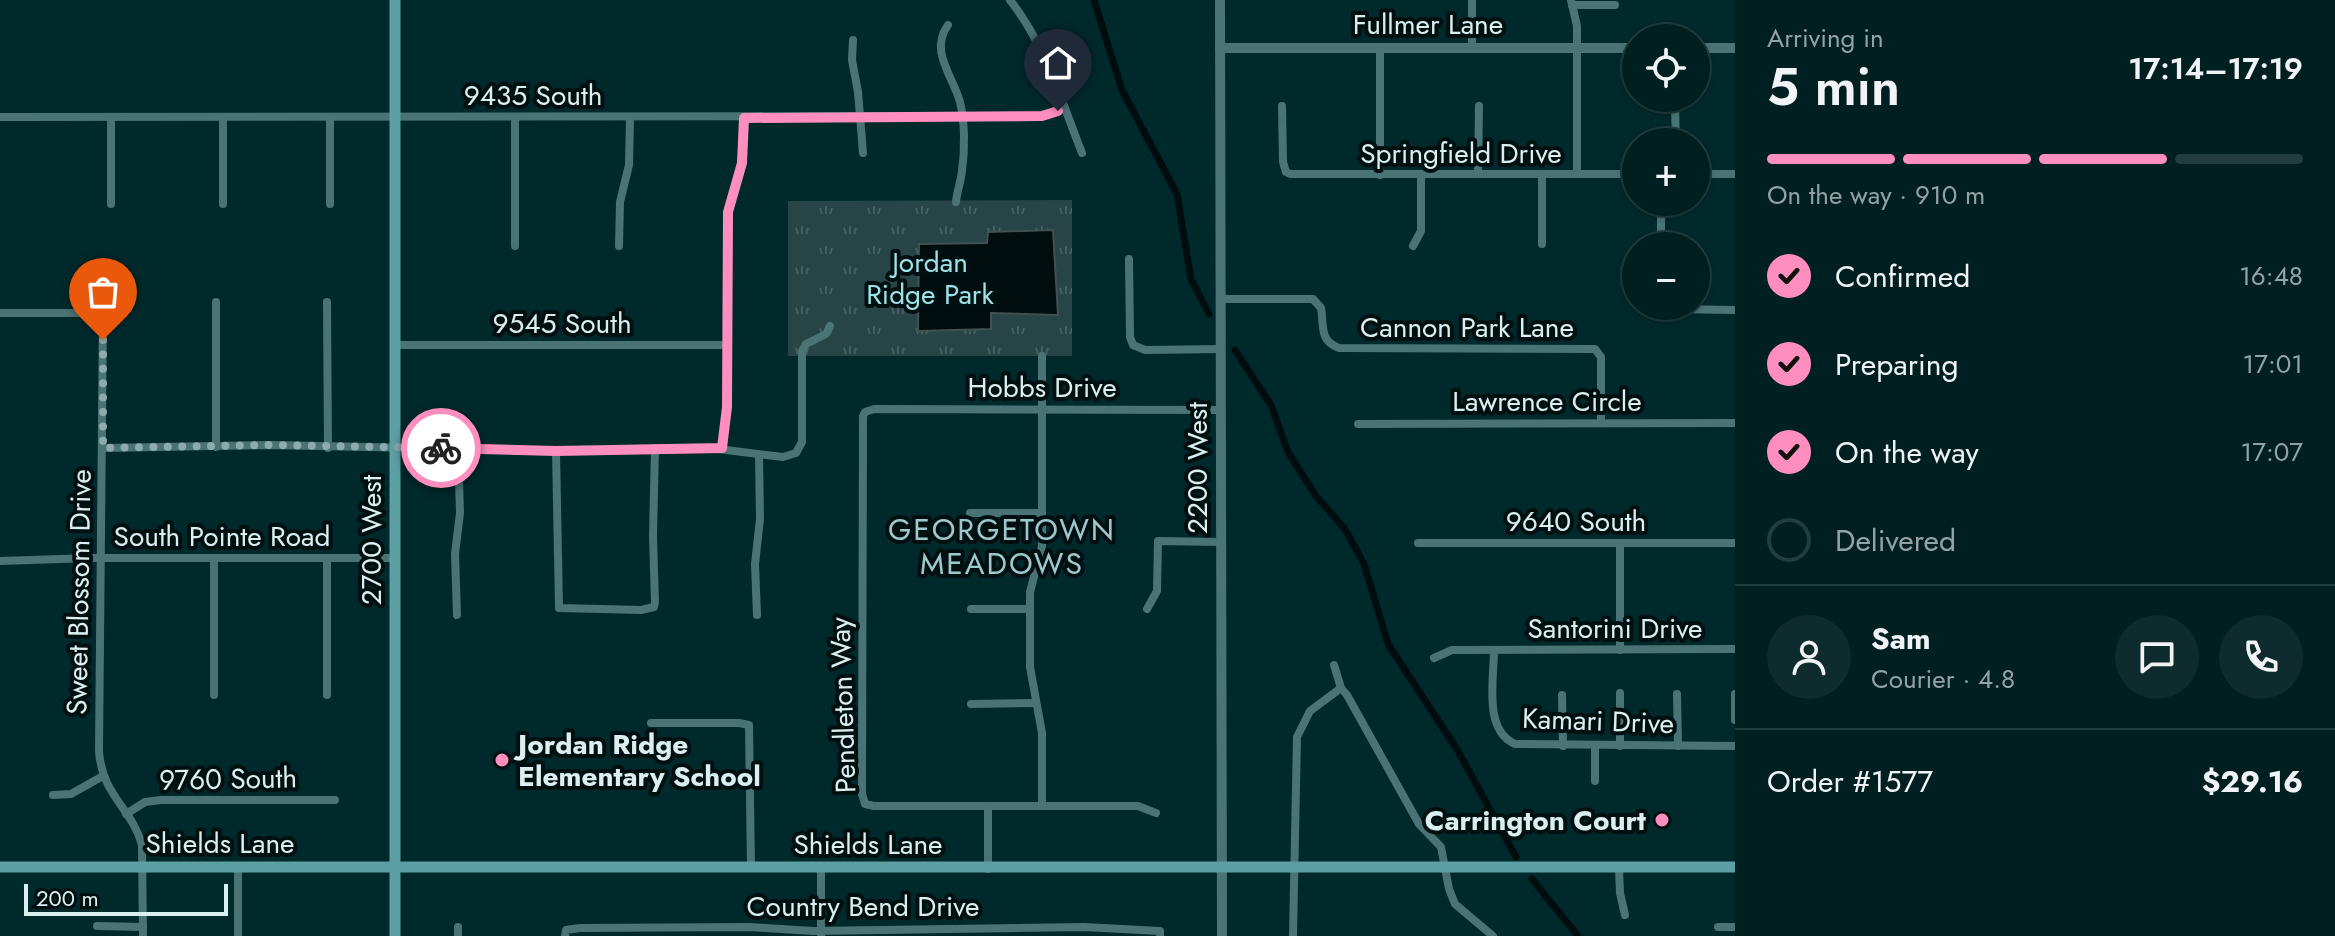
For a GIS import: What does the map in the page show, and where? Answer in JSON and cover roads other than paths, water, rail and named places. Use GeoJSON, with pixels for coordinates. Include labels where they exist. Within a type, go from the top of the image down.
{"type":"FeatureCollection","features":[{"type":"Feature","properties":{"kind":"main road","name":"2700 West"},"geometry":{"type":"LineString","coordinates":[[395,0],[395,936]]}},
{"type":"Feature","properties":{"kind":"main road","name":"Shields Lane"},"geometry":{"type":"LineString","coordinates":[[0,867],[1735,867]]}},
{"type":"Feature","properties":{"kind":"street"},"geometry":{"type":"LineString","coordinates":[[1010,0],[1034,33],[1082,153]]}},
{"type":"Feature","properties":{"kind":"street","name":"2200 West"},"geometry":{"type":"LineString","coordinates":[[1220,0],[1222,936]]}},
{"type":"Feature","properties":{"kind":"street"},"geometry":{"type":"LineString","coordinates":[[1472,0],[1472,48]]}},
{"type":"Feature","properties":{"kind":"street"},"geometry":{"type":"LineString","coordinates":[[1577,174],[1577,26],[1572,3],[1615,5]]}},
{"type":"Feature","properties":{"kind":"street"},"geometry":{"type":"LineString","coordinates":[[948,25],[942,37],[942,57],[960,102],[962,117],[962,171],[956,202]]}},
{"type":"Feature","properties":{"kind":"street"},"geometry":{"type":"LineString","coordinates":[[853,40],[852,60],[863,153]]}},
{"type":"Feature","properties":{"kind":"street","name":"Fullmer Lane"},"geometry":{"type":"LineString","coordinates":[[1220,48],[1622,48]]}},
{"type":"Feature","properties":{"kind":"street"},"geometry":{"type":"LineString","coordinates":[[1380,48],[1380,175]]}},
{"type":"Feature","properties":{"kind":"street"},"geometry":{"type":"LineString","coordinates":[[1710,48],[1735,48]]}},
{"type":"Feature","properties":{"kind":"street","name":"Springfield Drive"},"geometry":{"type":"LineString","coordinates":[[1282,106],[1286,172],[1380,175],[1622,174]]}},
{"type":"Feature","properties":{"kind":"street"},"geometry":{"type":"LineString","coordinates":[[1478,174],[1479,106]]}},
{"type":"Feature","properties":{"kind":"street","name":"9435 South"},"geometry":{"type":"LineString","coordinates":[[0,117],[962,117],[1042,116],[1065,108]]}},
{"type":"Feature","properties":{"kind":"street"},"geometry":{"type":"LineString","coordinates":[[111,117],[111,204]]}},
{"type":"Feature","properties":{"kind":"street"},"geometry":{"type":"LineString","coordinates":[[223,117],[223,204]]}},
{"type":"Feature","properties":{"kind":"street"},"geometry":{"type":"LineString","coordinates":[[515,117],[515,246]]}},
{"type":"Feature","properties":{"kind":"street"},"geometry":{"type":"LineString","coordinates":[[330,118],[330,204]]}},
{"type":"Feature","properties":{"kind":"street"},"geometry":{"type":"LineString","coordinates":[[619,246],[620,202],[629,165],[630,118]]}},
{"type":"Feature","properties":{"kind":"street"},"geometry":{"type":"LineString","coordinates":[[722,448],[727,407],[728,212],[742,163],[744,118]]}},
{"type":"Feature","properties":{"kind":"street"},"geometry":{"type":"LineString","coordinates":[[1542,174],[1542,244]]}},
{"type":"Feature","properties":{"kind":"street"},"geometry":{"type":"LineString","coordinates":[[1710,174],[1735,174]]}},
{"type":"Feature","properties":{"kind":"street"},"geometry":{"type":"LineString","coordinates":[[1413,246],[1421,231],[1421,175]]}},
{"type":"Feature","properties":{"kind":"street"},"geometry":{"type":"LineString","coordinates":[[1129,259],[1130,337],[1133,345],[1145,350],[1220,349]]}},
{"type":"Feature","properties":{"kind":"street","name":"Cannon Park Lane"},"geometry":{"type":"LineString","coordinates":[[1220,299],[1313,299],[1321,308],[1324,337],[1339,348],[1592,348],[1601,357],[1601,423]]}},
{"type":"Feature","properties":{"kind":"street"},"geometry":{"type":"LineString","coordinates":[[216,302],[216,447]]}},
{"type":"Feature","properties":{"kind":"street"},"geometry":{"type":"LineString","coordinates":[[327,302],[328,448]]}},
{"type":"Feature","properties":{"kind":"street"},"geometry":{"type":"LineString","coordinates":[[1710,310],[1735,310]]}},
{"type":"Feature","properties":{"kind":"street","name":"Sweet Blossom Drive"},"geometry":{"type":"LineString","coordinates":[[0,313],[103,313],[99,751],[103,776],[112,795],[139,833],[143,867],[143,931]]}},
{"type":"Feature","properties":{"kind":"street"},"geometry":{"type":"LineString","coordinates":[[103,448],[272,445],[556,451],[722,448],[759,455],[790,456],[800,447],[802,351],[806,344],[826,334],[830,326]]}},
{"type":"Feature","properties":{"kind":"street","name":"9545 South"},"geometry":{"type":"LineString","coordinates":[[396,345],[727,345]]}},
{"type":"Feature","properties":{"kind":"street"},"geometry":{"type":"LineString","coordinates":[[1042,356],[1042,546],[1031,581],[1030,609],[1031,678],[1042,733],[1042,806]]}},
{"type":"Feature","properties":{"kind":"street","name":"Hobbs Drive"},"geometry":{"type":"LineString","coordinates":[[865,412],[874,409],[1221,410]]}},
{"type":"Feature","properties":{"kind":"street","name":"Pendleton Way"},"geometry":{"type":"LineString","coordinates":[[865,412],[862,422],[865,804],[1138,806],[1156,813]]}},
{"type":"Feature","properties":{"kind":"street","name":"Lawrence Circle"},"geometry":{"type":"LineString","coordinates":[[1358,424],[1735,423]]}},
{"type":"Feature","properties":{"kind":"street"},"geometry":{"type":"LineString","coordinates":[[457,615],[455,554],[460,521],[458,448]]}},
{"type":"Feature","properties":{"kind":"street"},"geometry":{"type":"LineString","coordinates":[[556,451],[559,608],[606,610],[654,607],[655,448]]}},
{"type":"Feature","properties":{"kind":"street"},"geometry":{"type":"LineString","coordinates":[[757,615],[755,564],[760,519],[759,455]]}},
{"type":"Feature","properties":{"kind":"street"},"geometry":{"type":"LineString","coordinates":[[970,513],[1042,513]]}},
{"type":"Feature","properties":{"kind":"street"},"geometry":{"type":"LineString","coordinates":[[1147,609],[1157,591],[1158,541],[1221,542]]}},
{"type":"Feature","properties":{"kind":"street","name":"9640 South"},"geometry":{"type":"LineString","coordinates":[[1418,543],[1735,543]]}},
{"type":"Feature","properties":{"kind":"street"},"geometry":{"type":"LineString","coordinates":[[1620,543],[1620,650]]}},
{"type":"Feature","properties":{"kind":"street"},"geometry":{"type":"LineString","coordinates":[[214,558],[214,695]]}},
{"type":"Feature","properties":{"kind":"street"},"geometry":{"type":"LineString","coordinates":[[327,558],[327,695]]}},
{"type":"Feature","properties":{"kind":"street","name":"South Pointe Road"},"geometry":{"type":"LineString","coordinates":[[0,561],[395,558]]}},
{"type":"Feature","properties":{"kind":"street"},"geometry":{"type":"LineString","coordinates":[[971,609],[1030,609]]}},
{"type":"Feature","properties":{"kind":"street","name":"Santorini Drive"},"geometry":{"type":"LineString","coordinates":[[1434,658],[1452,650],[1735,649]]}},
{"type":"Feature","properties":{"kind":"street","name":"Kamari Drive"},"geometry":{"type":"LineString","coordinates":[[1494,650],[1494,715],[1500,733],[1510,742],[1563,746],[1735,746]]}},
{"type":"Feature","properties":{"kind":"street"},"geometry":{"type":"LineString","coordinates":[[1334,665],[1341,688],[1419,824],[1441,847],[1455,904],[1493,936]]}},
{"type":"Feature","properties":{"kind":"street"},"geometry":{"type":"LineString","coordinates":[[1293,936],[1297,737],[1310,711],[1341,688]]}},
{"type":"Feature","properties":{"kind":"street"},"geometry":{"type":"LineString","coordinates":[[1620,693],[1620,746]]}},
{"type":"Feature","properties":{"kind":"street"},"geometry":{"type":"LineString","coordinates":[[1677,694],[1678,746]]}},
{"type":"Feature","properties":{"kind":"street"},"geometry":{"type":"LineString","coordinates":[[1735,694],[1735,720]]}},
{"type":"Feature","properties":{"kind":"street"},"geometry":{"type":"LineString","coordinates":[[1562,695],[1563,746]]}},
{"type":"Feature","properties":{"kind":"street"},"geometry":{"type":"LineString","coordinates":[[971,704],[1036,703]]}},
{"type":"Feature","properties":{"kind":"street"},"geometry":{"type":"LineString","coordinates":[[651,723],[749,725],[751,868]]}},
{"type":"Feature","properties":{"kind":"street"},"geometry":{"type":"LineString","coordinates":[[1595,746],[1595,781]]}},
{"type":"Feature","properties":{"kind":"street"},"geometry":{"type":"LineString","coordinates":[[53,795],[71,794],[103,776]]}},
{"type":"Feature","properties":{"kind":"street","name":"9760 South"},"geometry":{"type":"LineString","coordinates":[[126,814],[145,802],[161,800],[335,800]]}},
{"type":"Feature","properties":{"kind":"street"},"geometry":{"type":"LineString","coordinates":[[988,806],[988,869]]}},
{"type":"Feature","properties":{"kind":"street"},"geometry":{"type":"LineString","coordinates":[[238,867],[238,936]]}},
{"type":"Feature","properties":{"kind":"street"},"geometry":{"type":"LineString","coordinates":[[821,868],[821,933]]}},
{"type":"Feature","properties":{"kind":"street"},"geometry":{"type":"LineString","coordinates":[[1619,868],[1625,915]]}},
{"type":"Feature","properties":{"kind":"street"},"geometry":{"type":"LineString","coordinates":[[97,926],[143,931]]}},
{"type":"Feature","properties":{"kind":"street","name":"Country Bend Drive"},"geometry":{"type":"LineString","coordinates":[[565,936],[566,930],[580,928],[750,927],[821,933],[1084,927],[1160,931],[1160,936]]}},
{"type":"Feature","properties":{"kind":"street"},"geometry":{"type":"LineString","coordinates":[[1718,927],[1735,927]]}},
{"type":"Feature","properties":{"kind":"waterway"},"geometry":{"type":"LineString","coordinates":[[1094,0],[1122,90],[1177,194],[1191,279],[1209,314]]}},
{"type":"Feature","properties":{"kind":"waterway"},"geometry":{"type":"LineString","coordinates":[[1235,350],[1271,405],[1288,452],[1316,496],[1345,529],[1364,564],[1388,644],[1458,751],[1516,857]]}},
{"type":"Feature","properties":{"kind":"waterway"},"geometry":{"type":"LineString","coordinates":[[1532,879],[1578,936]]}},
{"type":"Feature","properties":{"kind":"place","name":"Jordan Ridge Elementary School"},"geometry":{"type":"Point","coordinates":[502,760]}},
{"type":"Feature","properties":{"kind":"place","name":"Carrington Court"},"geometry":{"type":"Point","coordinates":[1662,820]}},
{"type":"Feature","properties":{"kind":"district","name":"GEORGETOWN MEADOWS"},"geometry":{"type":"Point","coordinates":[1002,546]}},
{"type":"Feature","properties":{"kind":"park label","name":"Jordan Ridge Park"},"geometry":{"type":"Point","coordinates":[930,278]}}]}
